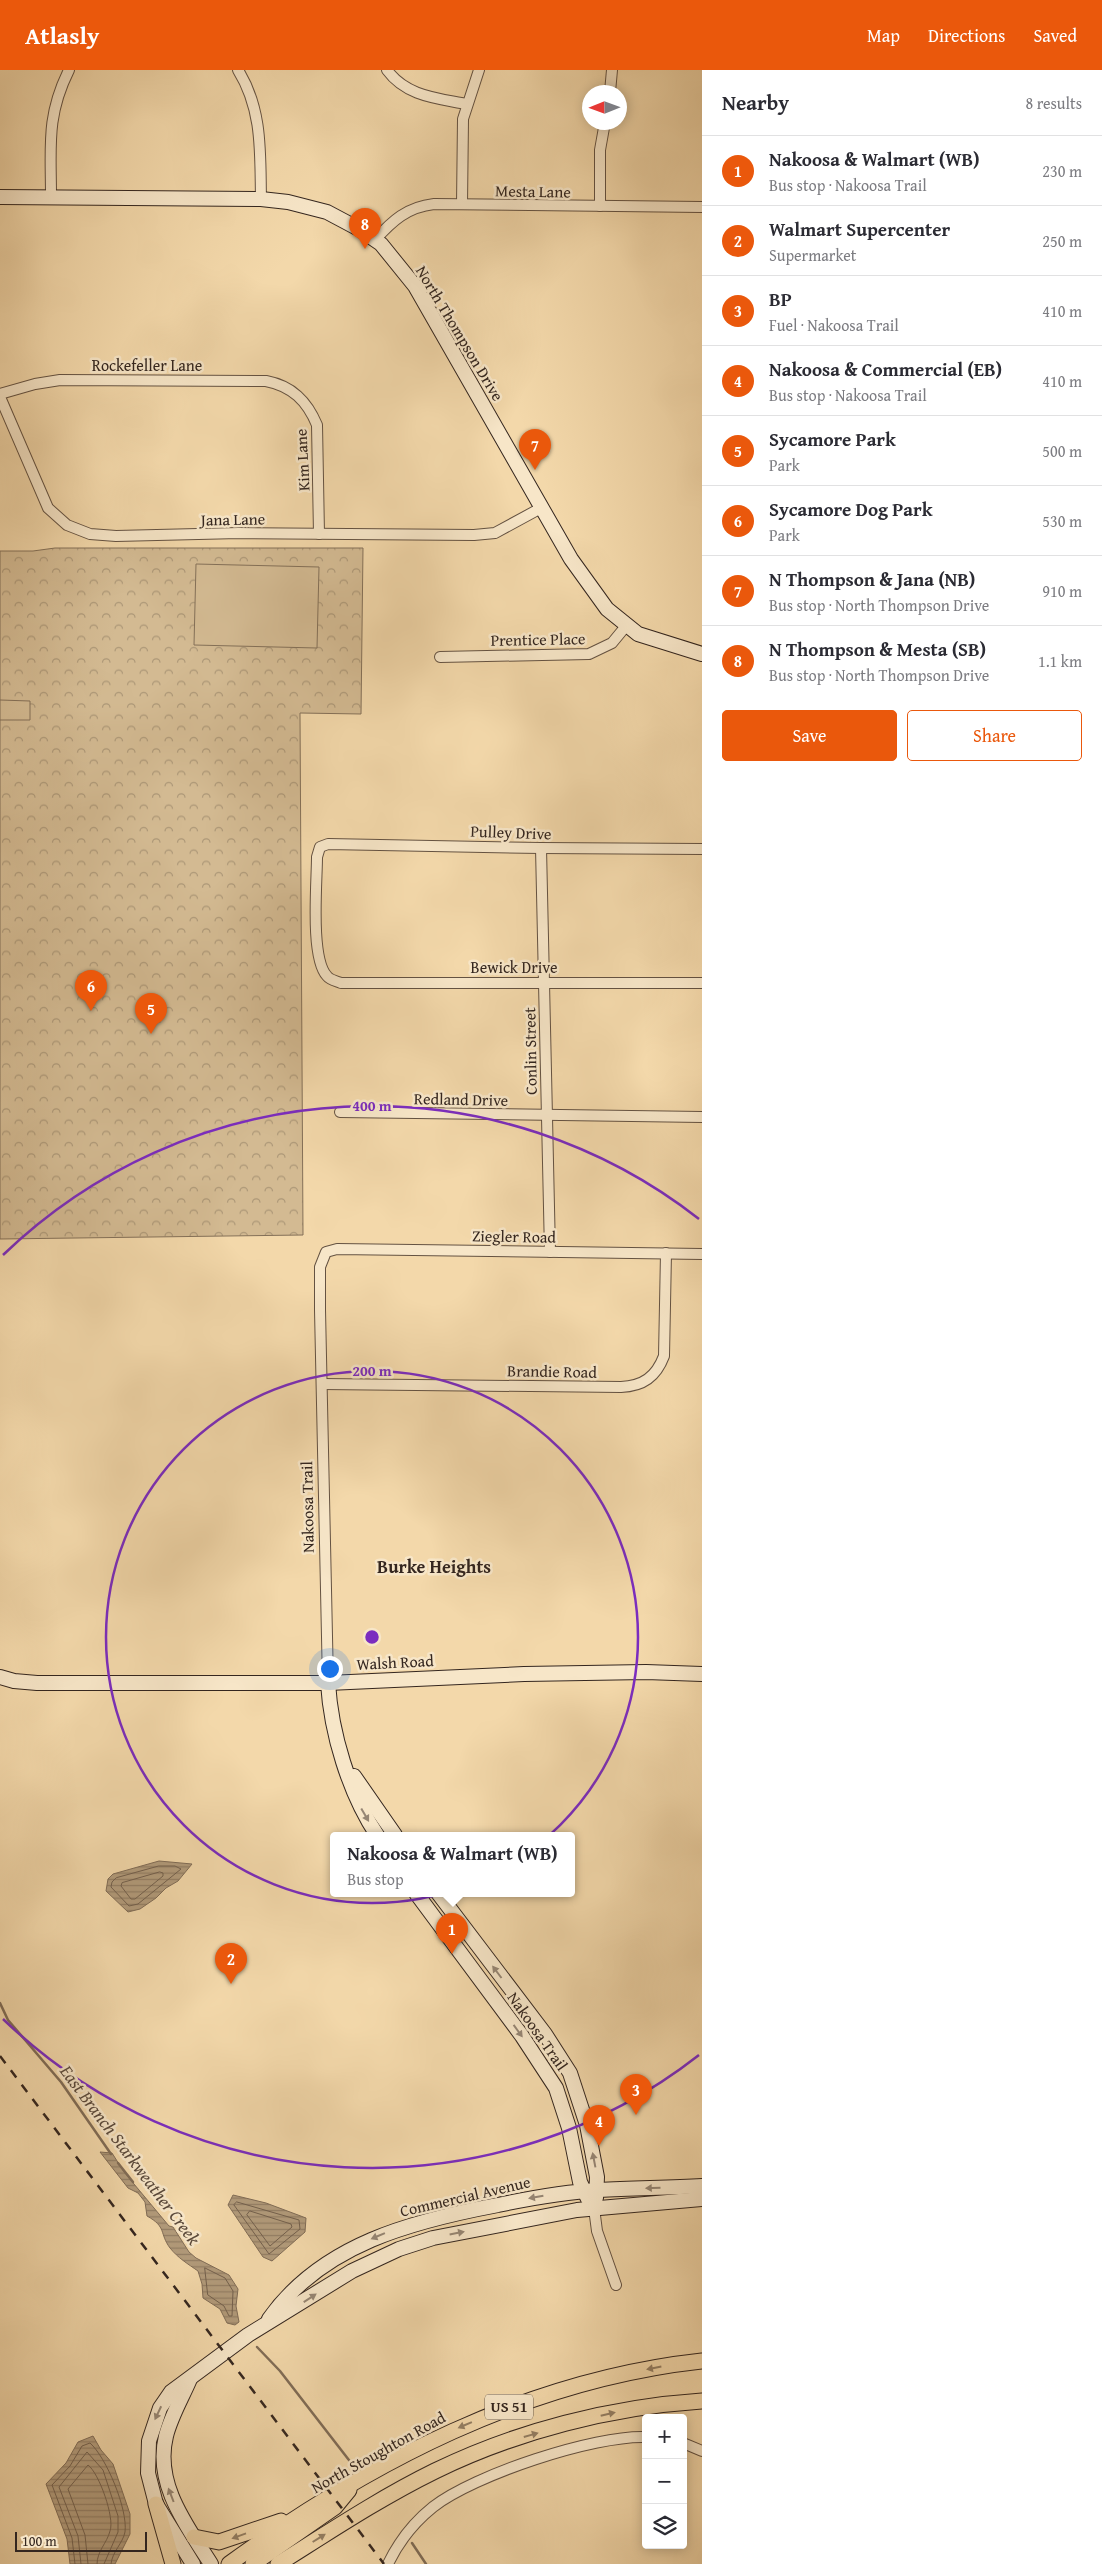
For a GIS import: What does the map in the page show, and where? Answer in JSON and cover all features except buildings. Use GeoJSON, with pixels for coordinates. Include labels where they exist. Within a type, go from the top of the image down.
{"type":"FeatureCollection","features":[{"type":"Feature","properties":{"kind":"main road","name":"North Stoughton Road"},"geometry":{"type":"LineString","coordinates":[[229,2564],[302,2514],[442,2434],[500,2410],[609,2377],[702,2361]]}},
{"type":"Feature","properties":{"kind":"main road","name":"US 51"},"geometry":{"type":"LineString","coordinates":[[278,2564],[395,2492],[469,2456],[578,2421],[639,2408],[702,2401]]}},
{"type":"Feature","properties":{"kind":"main road"},"geometry":{"type":"LineString","coordinates":[[253,2564],[336,2507],[354,2483]]}},
{"type":"Feature","properties":{"kind":"main road"},"geometry":{"type":"LineString","coordinates":[[156,2504],[173,2564]]}},
{"type":"Feature","properties":{"kind":"main road"},"geometry":{"type":"LineString","coordinates":[[194,2538],[219,2542],[302,2514]]}},
{"type":"Feature","properties":{"kind":"street"},"geometry":{"type":"LineString","coordinates":[[52,197],[50,131],[55,100],[68,70]]}},
{"type":"Feature","properties":{"kind":"street"},"geometry":{"type":"LineString","coordinates":[[238,70],[249,90],[257,116],[260,138],[261,199]]}},
{"type":"Feature","properties":{"kind":"street"},"geometry":{"type":"LineString","coordinates":[[387,70],[404,88],[426,96],[466,104]]}},
{"type":"Feature","properties":{"kind":"street"},"geometry":{"type":"LineString","coordinates":[[462,204],[462,136],[466,104],[479,70]]}},
{"type":"Feature","properties":{"kind":"street"},"geometry":{"type":"LineString","coordinates":[[611,85],[612,70]]}},
{"type":"Feature","properties":{"kind":"street"},"geometry":{"type":"LineString","coordinates":[[600,206],[600,150],[604,130]]}},
{"type":"Feature","properties":{"kind":"street","name":"North Thompson Drive"},"geometry":{"type":"LineString","coordinates":[[0,197],[261,199],[288,202],[327,212],[375,240],[415,286],[541,508],[571,558],[607,609],[626,626],[660,642],[702,654]]}},
{"type":"Feature","properties":{"kind":"street","name":"Mesta Lane"},"geometry":{"type":"LineString","coordinates":[[375,240],[393,221],[412,208],[434,204],[702,207]]}},
{"type":"Feature","properties":{"kind":"street","name":"Rockefeller Lane"},"geometry":{"type":"LineString","coordinates":[[0,396],[35,384],[60,380],[266,381],[280,384],[294,392]]}},
{"type":"Feature","properties":{"kind":"street","name":"Kim Lane"},"geometry":{"type":"LineString","coordinates":[[294,392],[306,404],[317,425],[319,534]]}},
{"type":"Feature","properties":{"kind":"street","name":"Jana Lane"},"geometry":{"type":"LineString","coordinates":[[0,396],[41,497],[48,508],[67,525],[90,534],[116,536],[489,534],[514,524],[541,508]]}},
{"type":"Feature","properties":{"kind":"street","name":"Prentice Place"},"geometry":{"type":"LineString","coordinates":[[440,657],[590,654],[613,642],[626,626]]}},
{"type":"Feature","properties":{"kind":"street","name":"Pulley Drive"},"geometry":{"type":"LineString","coordinates":[[328,977],[319,957],[316,928],[317,857],[320,847],[328,844],[702,849]]}},
{"type":"Feature","properties":{"kind":"street","name":"Conlin Street"},"geometry":{"type":"LineString","coordinates":[[541,848],[550,1252]]}},
{"type":"Feature","properties":{"kind":"street","name":"Bewick Drive"},"geometry":{"type":"LineString","coordinates":[[328,977],[341,982],[702,983]]}},
{"type":"Feature","properties":{"kind":"street","name":"Redland Drive"},"geometry":{"type":"LineString","coordinates":[[340,1112],[702,1117]]}},
{"type":"Feature","properties":{"kind":"street","name":"Ziegler Road"},"geometry":{"type":"LineString","coordinates":[[326,1252],[336,1249],[702,1254]]}},
{"type":"Feature","properties":{"kind":"street","name":"Nakoosa Trail"},"geometry":{"type":"LineString","coordinates":[[326,1252],[320,1267],[328,1683],[333,1724],[353,1793],[375,1832]]}},
{"type":"Feature","properties":{"kind":"street","name":"Brandie Road"},"geometry":{"type":"LineString","coordinates":[[322,1384],[621,1387],[637,1385],[657,1372],[664,1356],[666,1254]]}},
{"type":"Feature","properties":{"kind":"street","name":"Walsh Road"},"geometry":{"type":"LineString","coordinates":[[0,1677],[14,1681],[37,1683],[328,1683],[524,1674],[646,1672],[702,1674]]}},
{"type":"Feature","properties":{"kind":"street","name":"Nakoosa Trail"},"geometry":{"type":"LineString","coordinates":[[344,1760],[393,1832]]}},
{"type":"Feature","properties":{"kind":"street","name":"Nakoosa Trail"},"geometry":{"type":"LineString","coordinates":[[419,1897],[522,2036],[556,2088],[569,2128],[576,2169],[591,2191]]}},
{"type":"Feature","properties":{"kind":"street","name":"Nakoosa Trail"},"geometry":{"type":"LineString","coordinates":[[441,1897],[545,2034],[570,2073],[587,2125],[591,2191],[597,2232],[616,2285]]}},
{"type":"Feature","properties":{"kind":"street","name":"Commercial Avenue"},"geometry":{"type":"LineString","coordinates":[[267,2321],[300,2284],[340,2255],[378,2236],[422,2221],[540,2197],[591,2191],[702,2186]]}},
{"type":"Feature","properties":{"kind":"street","name":"Commercial Avenue"},"geometry":{"type":"LineString","coordinates":[[193,2564],[156,2504],[148,2473],[149,2440],[160,2408],[171,2392],[267,2321],[294,2308],[352,2271],[399,2249],[450,2234],[594,2208],[702,2199]]}},
{"type":"Feature","properties":{"kind":"street","name":"Commercial Avenue"},"geometry":{"type":"LineString","coordinates":[[191,2378],[170,2422],[163,2452],[170,2494],[194,2538],[211,2564]]}},
{"type":"Feature","properties":{"kind":"street"},"geometry":{"type":"LineString","coordinates":[[388,2564],[399,2543],[411,2528],[448,2496],[504,2470],[565,2450],[614,2438],[642,2437]]}},
{"type":"Feature","properties":{"kind":"street"},"geometry":{"type":"LineString","coordinates":[[687,2445],[702,2451]]}},
{"type":"Feature","properties":{"kind":"green space"},"geometry":{"type":"Polygon","coordinates":[[[55,548],[363,548],[361,714],[300,713],[303,1235],[0,1239],[0,551],[33,551],[55,548]]]}},
{"type":"Feature","properties":{"kind":"green space"},"geometry":{"type":"Polygon","coordinates":[[[196,564],[319,567],[317,648],[194,645],[196,564]]]}},
{"type":"Feature","properties":{"kind":"green space"},"geometry":{"type":"Polygon","coordinates":[[[0,700],[30,701],[30,720],[0,720],[0,700]]]}},
{"type":"Feature","properties":{"kind":"water"},"geometry":{"type":"Polygon","coordinates":[[[159,1861],[192,1864],[178,1881],[140,1909],[128,1912],[106,1891],[108,1879],[113,1874],[159,1861]]]}},
{"type":"Feature","properties":{"kind":"water"},"geometry":{"type":"Polygon","coordinates":[[[100,2152],[112,2153],[124,2172],[169,2226],[173,2227],[189,2252],[196,2258],[229,2275],[238,2289],[236,2306],[239,2322],[235,2325],[227,2323],[220,2309],[203,2298],[202,2284],[198,2271],[170,2248],[160,2227],[147,2216],[145,2202],[138,2193],[128,2188],[100,2152]]]}},
{"type":"Feature","properties":{"kind":"water"},"geometry":{"type":"Polygon","coordinates":[[[233,2195],[266,2203],[306,2218],[305,2232],[272,2261],[263,2257],[228,2205],[233,2195]]]}},
{"type":"Feature","properties":{"kind":"water"},"geometry":{"type":"Polygon","coordinates":[[[93,2436],[101,2450],[113,2464],[130,2514],[130,2534],[115,2564],[70,2564],[67,2539],[46,2484],[66,2463],[78,2442],[93,2436]]]}},
{"type":"Feature","properties":{"kind":"waterway","name":"East Branch Starkweather Creek"},"geometry":{"type":"LineString","coordinates":[[0,2003],[8,2020],[61,2082],[111,2154]]}},
{"type":"Feature","properties":{"kind":"waterway","name":"East Branch Starkweather Creek"},"geometry":{"type":"LineString","coordinates":[[118,2163],[133,2182]]}},
{"type":"Feature","properties":{"kind":"waterway","name":"East Branch Starkweather Creek"},"geometry":{"type":"LineString","coordinates":[[257,2347],[280,2371],[352,2464]]}},
{"type":"Feature","properties":{"kind":"waterway","name":"East Branch Starkweather Creek"},"geometry":{"type":"LineString","coordinates":[[412,2543],[426,2564]]}},
{"type":"Feature","properties":{"kind":"railway"},"geometry":{"type":"LineString","coordinates":[[0,2056],[384,2564]]}},
{"type":"Feature","properties":{"kind":"place","name":"N Thompson & Mesta (SB)"},"geometry":{"type":"Point","coordinates":[365,249]}},
{"type":"Feature","properties":{"kind":"place","name":"N Thompson & Jana (NB)"},"geometry":{"type":"Point","coordinates":[535,470]}},
{"type":"Feature","properties":{"kind":"place","name":"Sycamore Dog Park"},"geometry":{"type":"Point","coordinates":[91,1011]}},
{"type":"Feature","properties":{"kind":"place","name":"Sycamore Park"},"geometry":{"type":"Point","coordinates":[151,1034]}},
{"type":"Feature","properties":{"kind":"place","name":"Nakoosa & Walmart (WB)"},"geometry":{"type":"Point","coordinates":[452,1954]}},
{"type":"Feature","properties":{"kind":"place","name":"Walmart Supercenter"},"geometry":{"type":"Point","coordinates":[231,1984]}},
{"type":"Feature","properties":{"kind":"place","name":"BP"},"geometry":{"type":"Point","coordinates":[636,2115]}},
{"type":"Feature","properties":{"kind":"place","name":"Nakoosa & Commercial (EB)"},"geometry":{"type":"Point","coordinates":[599,2146]}},
{"type":"Feature","properties":{"kind":"district","name":"Burke Heights"},"geometry":{"type":"Point","coordinates":[434,1567]}}]}
